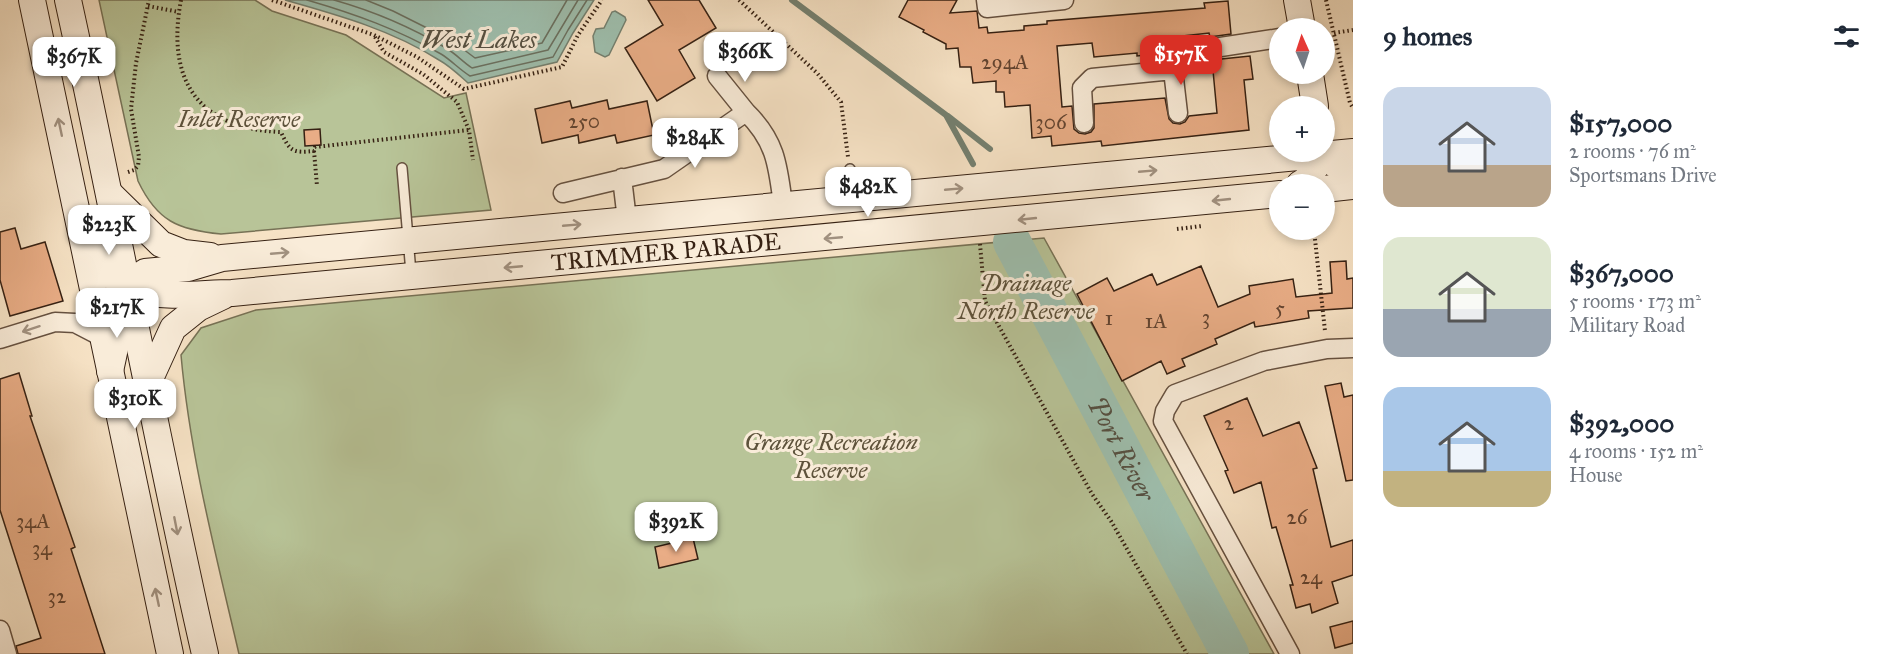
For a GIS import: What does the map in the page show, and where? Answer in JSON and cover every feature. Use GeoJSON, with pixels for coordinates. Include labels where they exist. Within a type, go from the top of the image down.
{"type":"FeatureCollection","features":[{"type":"Feature","properties":{"kind":"main road"},"geometry":{"type":"LineString","coordinates":[[32,0],[170,654]]}},
{"type":"Feature","properties":{"kind":"main road"},"geometry":{"type":"LineString","coordinates":[[68,0],[205,654]]}},
{"type":"Feature","properties":{"kind":"main road"},"geometry":{"type":"LineString","coordinates":[[1297,0],[1300,18]]}},
{"type":"Feature","properties":{"kind":"main road","name":"TRIMMER PARADE"},"geometry":{"type":"LineString","coordinates":[[1335,153],[1353,152]]}},
{"type":"Feature","properties":{"kind":"main road","name":"TRIMMER PARADE"},"geometry":{"type":"LineString","coordinates":[[128,286],[145,272],[188,268],[222,258],[1269,159]]}},
{"type":"Feature","properties":{"kind":"main road"},"geometry":{"type":"LineString","coordinates":[[1333,162],[1353,176]]}},
{"type":"Feature","properties":{"kind":"main road"},"geometry":{"type":"LineString","coordinates":[[1335,188],[1353,186]]}},
{"type":"Feature","properties":{"kind":"main road","name":"TRIMMER PARADE"},"geometry":{"type":"LineString","coordinates":[[110,194],[161,244],[184,253],[222,258]]}},
{"type":"Feature","properties":{"kind":"main road","name":"TRIMMER PARADE"},"geometry":{"type":"LineString","coordinates":[[84,242],[116,280],[128,286],[153,294],[232,293],[1269,195]]}},
{"type":"Feature","properties":{"kind":"main road"},"geometry":{"type":"LineString","coordinates":[[110,371],[118,334],[115,319],[118,302],[128,286]]}},
{"type":"Feature","properties":{"kind":"main road","name":"TRIMMER PARADE"},"geometry":{"type":"LineString","coordinates":[[148,383],[173,328],[198,308],[232,293]]}},
{"type":"Feature","properties":{"kind":"street"},"geometry":{"type":"LineString","coordinates":[[986,0],[987,8],[1022,2],[1064,0]]}},
{"type":"Feature","properties":{"kind":"street"},"geometry":{"type":"LineString","coordinates":[[1084,123],[1082,88],[1092,78],[1173,70],[1201,50],[1269,40]]}},
{"type":"Feature","properties":{"kind":"street"},"geometry":{"type":"LineString","coordinates":[[1173,70],[1178,113]]}},
{"type":"Feature","properties":{"kind":"street","name":"TRIMMER PARADE"},"geometry":{"type":"LineString","coordinates":[[717,76],[759,125],[774,150],[783,205]]}},
{"type":"Feature","properties":{"kind":"street"},"geometry":{"type":"LineString","coordinates":[[563,193],[664,168],[746,112]]}},
{"type":"Feature","properties":{"kind":"street","name":"TRIMMER PARADE"},"geometry":{"type":"LineString","coordinates":[[622,178],[627,220]]}},
{"type":"Feature","properties":{"kind":"street"},"geometry":{"type":"LineString","coordinates":[[0,339],[55,322],[75,323],[102,337]]}},
{"type":"Feature","properties":{"kind":"street"},"geometry":{"type":"LineString","coordinates":[[1290,654],[1163,421],[1165,411],[1175,394],[1264,361],[1327,349],[1353,348]]}},
{"type":"Feature","properties":{"kind":"street"},"geometry":{"type":"LineString","coordinates":[[0,630],[8,654]]}},
{"type":"Feature","properties":{"kind":"lane"},"geometry":{"type":"LineString","coordinates":[[402,168],[412,277]]}},
{"type":"Feature","properties":{"kind":"lane"},"geometry":{"type":"LineString","coordinates":[[850,169],[852,198]]}},
{"type":"Feature","properties":{"kind":"path"},"geometry":{"type":"LineString","coordinates":[[128,171],[134,171],[138,166],[139,158],[131,110],[136,63],[149,0]]}},
{"type":"Feature","properties":{"kind":"path"},"geometry":{"type":"LineString","coordinates":[[181,0],[177,38],[178,62],[184,80],[198,101],[216,115],[247,128],[281,132],[287,145],[298,153],[314,151]]}},
{"type":"Feature","properties":{"kind":"path"},"geometry":{"type":"LineString","coordinates":[[273,0],[374,35],[417,57],[464,89],[562,68],[578,35],[602,0]]}},
{"type":"Feature","properties":{"kind":"path"},"geometry":{"type":"LineString","coordinates":[[739,0],[817,73],[841,102],[850,169]]}},
{"type":"Feature","properties":{"kind":"path"},"geometry":{"type":"LineString","coordinates":[[1326,0],[1330,18]]}},
{"type":"Feature","properties":{"kind":"path"},"geometry":{"type":"LineString","coordinates":[[148,6],[179,12]]}},
{"type":"Feature","properties":{"kind":"path"},"geometry":{"type":"LineString","coordinates":[[1335,33],[1353,30]]}},
{"type":"Feature","properties":{"kind":"path"},"geometry":{"type":"LineString","coordinates":[[374,35],[384,52],[423,74],[457,102],[469,130],[473,160]]}},
{"type":"Feature","properties":{"kind":"path"},"geometry":{"type":"LineString","coordinates":[[1335,37],[1353,108]]}},
{"type":"Feature","properties":{"kind":"path"},"geometry":{"type":"LineString","coordinates":[[317,186],[315,147],[469,130]]}},
{"type":"Feature","properties":{"kind":"path"},"geometry":{"type":"LineString","coordinates":[[979,240],[985,301],[1092,494],[1111,520],[1187,654]]}},
{"type":"Feature","properties":{"kind":"path"},"geometry":{"type":"LineString","coordinates":[[1315,240],[1327,349]]}},
{"type":"Feature","properties":{"kind":"green space","name":"Inlet Reserve"},"geometry":{"type":"Polygon","coordinates":[[[99,0],[255,0],[272,11],[346,35],[444,98],[466,93],[491,210],[221,234],[193,230],[170,221],[153,206],[138,181],[99,0]]]}},
{"type":"Feature","properties":{"kind":"green space","name":"Grange Recreation Reserve"},"geometry":{"type":"Polygon","coordinates":[[[1044,238],[1274,654],[239,654],[205,505],[185,393],[181,355],[201,328],[256,310],[1044,238]]]}},
{"type":"Feature","properties":{"kind":"water","name":"West Lakes"},"geometry":{"type":"Polygon","coordinates":[[[285,0],[594,0],[557,62],[468,83],[443,62],[403,40],[345,18],[285,0]]]}},
{"type":"Feature","properties":{"kind":"water"},"geometry":{"type":"Polygon","coordinates":[[[615,11],[626,20],[609,55],[605,57],[595,52],[593,36],[596,29],[604,28],[612,12],[615,11]]]}},
{"type":"Feature","properties":{"kind":"building"},"geometry":{"type":"Polygon","coordinates":[[[648,0],[699,0],[716,28],[679,50],[695,78],[657,101],[625,48],[663,25],[648,0]]]}},
{"type":"Feature","properties":{"kind":"building"},"geometry":{"type":"Polygon","coordinates":[[[908,0],[957,0],[950,13],[977,11],[979,28],[987,27],[988,33],[1024,30],[1024,26],[1047,24],[1047,21],[1205,8],[1204,3],[1228,1],[1231,34],[1210,37],[1209,33],[1174,37],[1176,52],[1094,57],[1092,43],[1057,46],[1062,107],[1072,106],[1074,129],[1085,134],[1094,128],[1094,104],[1165,98],[1169,119],[1173,123],[1180,124],[1185,122],[1189,116],[1217,113],[1212,60],[1250,56],[1253,79],[1244,80],[1249,130],[1102,146],[1101,141],[1052,146],[1051,136],[1032,138],[1030,105],[1005,107],[1004,92],[996,92],[996,81],[973,83],[971,67],[960,67],[958,48],[946,49],[946,44],[899,17],[908,0]]]}},
{"type":"Feature","properties":{"kind":"building"},"geometry":{"type":"Polygon","coordinates":[[[607,100],[609,109],[647,101],[654,135],[617,143],[615,135],[579,143],[578,135],[542,143],[535,109],[570,101],[572,108],[607,100]]]}},
{"type":"Feature","properties":{"kind":"building"},"geometry":{"type":"Polygon","coordinates":[[[320,129],[321,145],[305,146],[304,130],[320,129]]]}},
{"type":"Feature","properties":{"kind":"building"},"geometry":{"type":"Polygon","coordinates":[[[15,228],[21,249],[45,242],[63,301],[10,316],[0,280],[0,232],[15,228]]]}},
{"type":"Feature","properties":{"kind":"building"},"geometry":{"type":"Polygon","coordinates":[[[1346,261],[1347,279],[1353,278],[1353,308],[1308,311],[1309,318],[1255,327],[1254,322],[1215,339],[1217,344],[1182,359],[1185,366],[1167,374],[1161,361],[1122,381],[1077,294],[1107,278],[1114,291],[1152,274],[1157,285],[1201,266],[1218,307],[1250,294],[1249,286],[1293,279],[1296,297],[1332,293],[1330,262],[1346,261]]]}},
{"type":"Feature","properties":{"kind":"building"},"geometry":{"type":"Polygon","coordinates":[[[19,373],[32,416],[30,416],[75,547],[71,549],[105,654],[18,654],[16,646],[41,638],[0,510],[0,379],[19,373]]]}},
{"type":"Feature","properties":{"kind":"building"},"geometry":{"type":"Polygon","coordinates":[[[1341,383],[1344,397],[1353,395],[1353,480],[1346,481],[1325,386],[1341,383]]]}},
{"type":"Feature","properties":{"kind":"building"},"geometry":{"type":"Polygon","coordinates":[[[1247,398],[1263,436],[1299,422],[1317,468],[1313,469],[1331,547],[1353,540],[1353,575],[1332,582],[1338,603],[1312,613],[1310,604],[1296,608],[1290,585],[1293,585],[1276,527],[1272,528],[1261,482],[1234,493],[1225,471],[1228,470],[1204,416],[1247,398]]]}},
{"type":"Feature","properties":{"kind":"building"},"geometry":{"type":"Polygon","coordinates":[[[693,538],[698,559],[659,568],[655,547],[693,538]]]}},
{"type":"Feature","properties":{"kind":"building"},"geometry":{"type":"Polygon","coordinates":[[[1353,621],[1353,643],[1335,648],[1330,627],[1353,621]]]}},
{"type":"Feature","properties":{"kind":"waterway"},"geometry":{"type":"LineString","coordinates":[[792,0],[946,115],[973,164]]}},
{"type":"Feature","properties":{"kind":"waterway"},"geometry":{"type":"LineString","coordinates":[[948,116],[990,149]]}},
{"type":"Feature","properties":{"kind":"waterway","name":"Port River"},"geometry":{"type":"LineString","coordinates":[[1012,242],[1230,654]]}},
{"type":"Feature","properties":{"kind":"park label","name":"Drainage North Reserve"},"geometry":{"type":"Point","coordinates":[1026,297]}}]}
